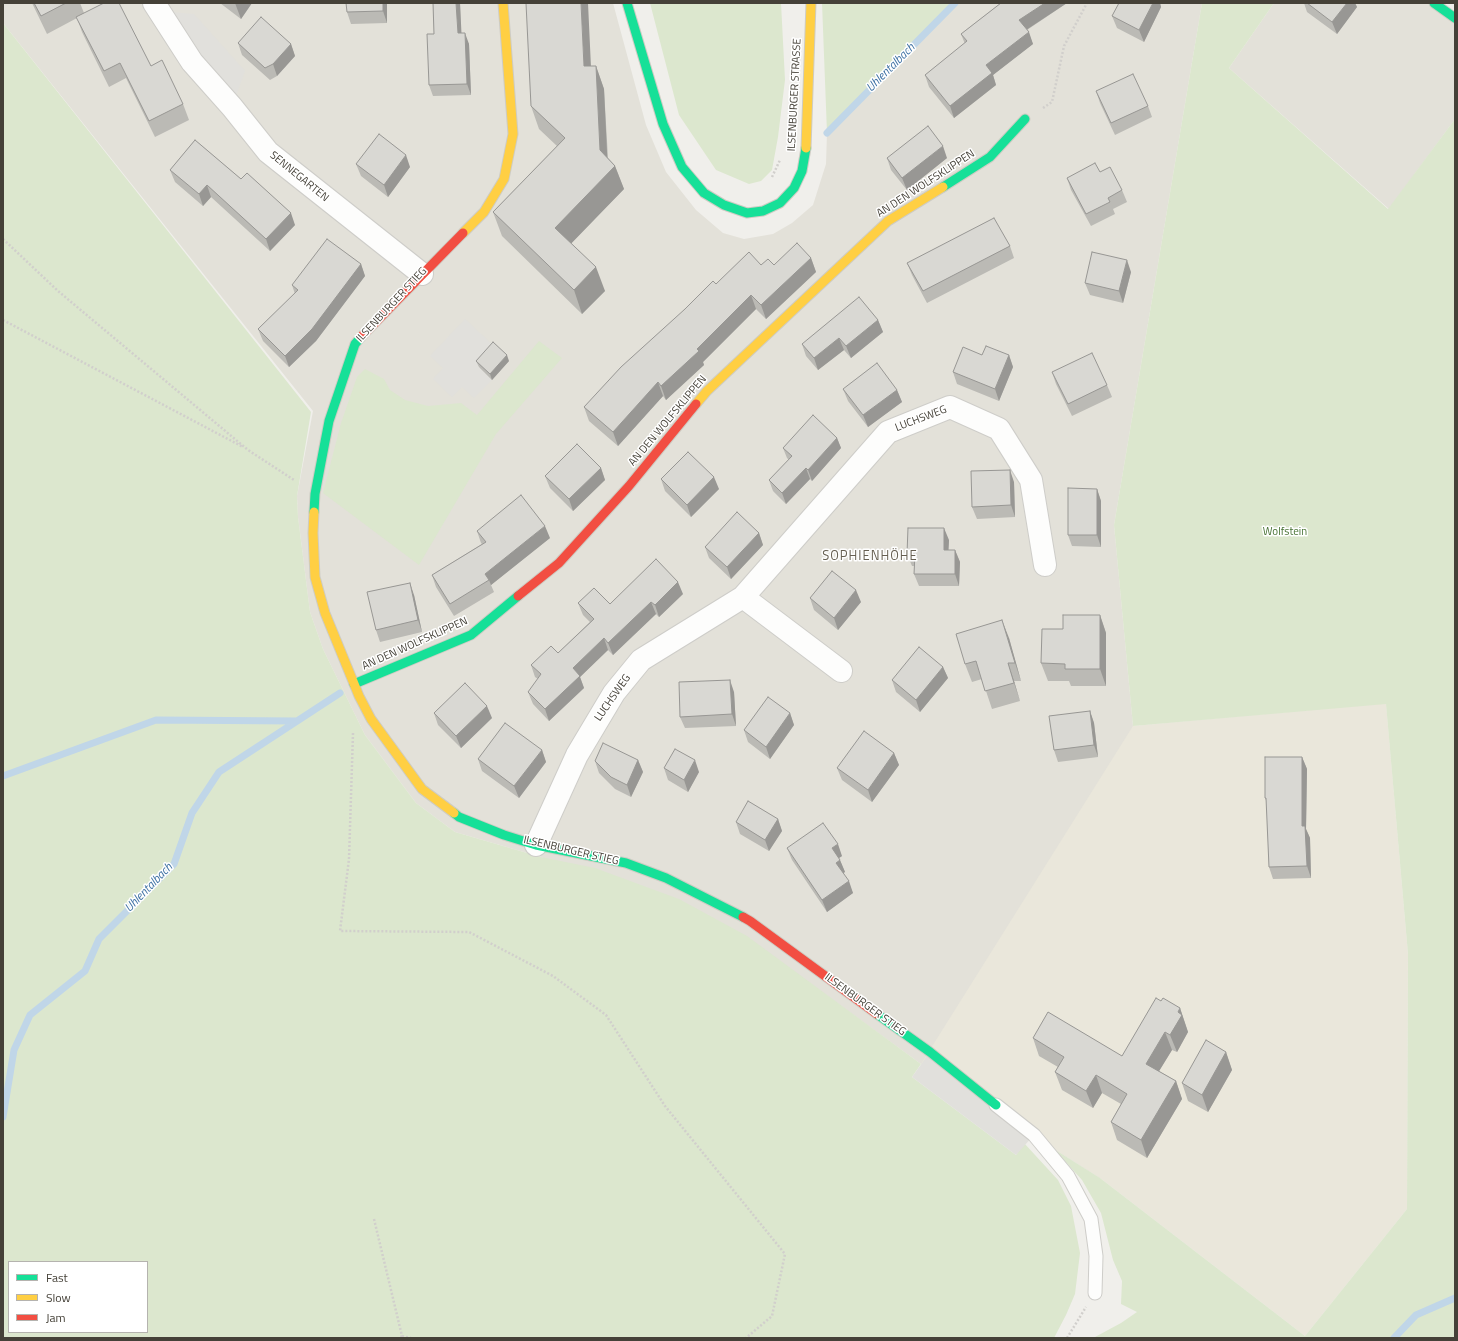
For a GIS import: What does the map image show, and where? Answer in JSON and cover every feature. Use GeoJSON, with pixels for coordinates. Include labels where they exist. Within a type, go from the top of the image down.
{"type":"FeatureCollection","features":[{"type":"Feature","properties":{"kind":"street","name":"SENNEGARTEN"},"geometry":{"type":"LineString","coordinates":[[154,3],[192,62],[232,107],[268,152],[422,274]]}},
{"type":"Feature","properties":{"kind":"street","name":"ILSENBURGER STIEG"},"geometry":{"type":"LineString","coordinates":[[503,3],[513,134],[504,179],[484,212],[355,344],[329,421],[315,494],[313,533],[315,577],[325,613],[354,684],[371,719],[422,789],[459,817],[504,835],[553,850],[626,863],[666,878],[750,921],[930,1052],[996,1105]]}},
{"type":"Feature","properties":{"kind":"street","name":"ILSENBURGER STRASSE"},"geometry":{"type":"LineString","coordinates":[[627,3],[663,124],[682,168],[704,193],[724,205],[747,213],[763,211],[780,203],[794,188],[802,171],[807,141],[811,3]]}},
{"type":"Feature","properties":{"kind":"street"},"geometry":{"type":"LineString","coordinates":[[1434,3],[1455,18]]}},
{"type":"Feature","properties":{"kind":"street","name":"AN DEN WOLFSKLIPPEN"},"geometry":{"type":"LineString","coordinates":[[354,684],[471,635],[559,563],[629,486],[707,391],[888,221],[990,157],[1025,119]]}},
{"type":"Feature","properties":{"kind":"street","name":"LUCHSWEG"},"geometry":{"type":"LineString","coordinates":[[536,845],[576,755],[614,693],[641,660],[743,597],[888,432],[950,407],[999,429],[1031,480],[1046,565]]}},
{"type":"Feature","properties":{"kind":"street"},"geometry":{"type":"LineString","coordinates":[[743,597],[841,671]]}},
{"type":"Feature","properties":{"kind":"lane","name":"ILSENBURGER STIEG"},"geometry":{"type":"LineString","coordinates":[[996,1105],[1034,1135],[1068,1176],[1091,1219],[1096,1256],[1095,1293]]}},
{"type":"Feature","properties":{"kind":"path"},"geometry":{"type":"LineString","coordinates":[[1025,119],[1052,102],[1064,46],[1087,3]]}},
{"type":"Feature","properties":{"kind":"path"},"geometry":{"type":"LineString","coordinates":[[771,178],[780,160]]}},
{"type":"Feature","properties":{"kind":"path"},"geometry":{"type":"LineString","coordinates":[[3,239],[58,291],[248,450]]}},
{"type":"Feature","properties":{"kind":"path"},"geometry":{"type":"LineString","coordinates":[[3,320],[248,450],[315,494]]}},
{"type":"Feature","properties":{"kind":"path"},"geometry":{"type":"LineString","coordinates":[[371,719],[354,731],[349,859],[340,931],[469,932],[553,976],[606,1015],[665,1106],[785,1254],[772,1316],[746,1338]]}},
{"type":"Feature","properties":{"kind":"path"},"geometry":{"type":"LineString","coordinates":[[374,1219],[401,1337],[411,1338]]}},
{"type":"Feature","properties":{"kind":"path"},"geometry":{"type":"LineString","coordinates":[[1067,1338],[1095,1293]]}},
{"type":"Feature","properties":{"kind":"shaded area"},"geometry":{"type":"Polygon","coordinates":[[[3,3],[613,3],[646,125],[666,172],[696,210],[723,233],[744,239],[773,234],[792,223],[813,205],[826,164],[827,133],[955,3],[1202,3],[1114,525],[1133,726],[1100,1178],[921,1064],[742,934],[541,857],[455,832],[416,803],[365,735],[323,649],[310,612],[298,517],[297,496],[313,411],[3,23],[3,3]]]}},
{"type":"Feature","properties":{"kind":"shaded area"},"geometry":{"type":"Polygon","coordinates":[[[1274,3],[1439,3],[1455,14],[1455,119],[1389,209],[1229,68],[1274,3]]]}},
{"type":"Feature","properties":{"kind":"shaded area"},"geometry":{"type":"Polygon","coordinates":[[[159,11],[194,14],[245,71],[232,107],[159,11]]]}},
{"type":"Feature","properties":{"kind":"shaded area"},"geometry":{"type":"Polygon","coordinates":[[[465,319],[496,348],[479,367],[492,380],[474,398],[462,387],[452,397],[433,379],[443,368],[430,356],[465,319]]]}},
{"type":"Feature","properties":{"kind":"shaded area"},"geometry":{"type":"Polygon","coordinates":[[[1386,703],[1408,954],[1407,1209],[1305,1336],[1100,1178],[921,1064],[1133,726],[1386,703]]]}},
{"type":"Feature","properties":{"kind":"shaded area"},"geometry":{"type":"Polygon","coordinates":[[[930,1052],[1034,1135],[1016,1155],[912,1077],[930,1052]]]}},
{"type":"Feature","properties":{"kind":"green space"},"geometry":{"type":"Polygon","coordinates":[[[650,3],[781,3],[785,80],[778,137],[772,170],[761,181],[749,184],[716,170],[679,115],[650,3]]]}},
{"type":"Feature","properties":{"kind":"green space"},"geometry":{"type":"Polygon","coordinates":[[[822,3],[955,3],[827,133],[822,3]]]}},
{"type":"Feature","properties":{"kind":"green space","name":"Wolfstein"},"geometry":{"type":"Polygon","coordinates":[[[1202,3],[1274,3],[1229,68],[1388,209],[1455,119],[1455,1338],[1082,1338],[1095,1337],[1121,1323],[1137,1312],[1121,1304],[1122,1281],[1113,1260],[1101,1213],[1082,1180],[1054,1149],[1100,1178],[1305,1336],[1407,1209],[1408,954],[1386,704],[1133,726],[1114,525],[1202,3]]]}},
{"type":"Feature","properties":{"kind":"green space"},"geometry":{"type":"Polygon","coordinates":[[[3,23],[311,412],[297,496],[298,517],[310,612],[323,649],[365,735],[416,803],[455,832],[541,857],[595,868],[679,899],[747,936],[921,1064],[912,1077],[1016,1155],[1024,1143],[1058,1180],[1071,1206],[1080,1253],[1075,1294],[1054,1338],[3,1338],[3,23]]]}},
{"type":"Feature","properties":{"kind":"green space"},"geometry":{"type":"Polygon","coordinates":[[[539,341],[562,358],[496,434],[419,565],[323,493],[341,423],[357,377],[365,369],[384,379],[390,390],[405,400],[428,406],[461,403],[477,415],[539,341]]]}},
{"type":"Feature","properties":{"kind":"building"},"geometry":{"type":"Polygon","coordinates":[[[34,3],[66,3],[41,16],[34,3]]]}},
{"type":"Feature","properties":{"kind":"building"},"geometry":{"type":"Polygon","coordinates":[[[104,3],[119,3],[151,66],[162,60],[183,104],[149,121],[120,63],[104,71],[76,17],[104,3]]]}},
{"type":"Feature","properties":{"kind":"building"},"geometry":{"type":"Polygon","coordinates":[[[346,3],[383,3],[383,11],[347,12],[346,3]]]}},
{"type":"Feature","properties":{"kind":"building"},"geometry":{"type":"Polygon","coordinates":[[[433,3],[456,3],[458,33],[465,33],[467,84],[429,85],[427,34],[434,34],[433,3]]]}},
{"type":"Feature","properties":{"kind":"building"},"geometry":{"type":"Polygon","coordinates":[[[526,3],[581,3],[584,66],[596,66],[600,150],[615,166],[555,228],[596,267],[574,290],[493,212],[565,138],[531,106],[526,3]]]}},
{"type":"Feature","properties":{"kind":"building"},"geometry":{"type":"Polygon","coordinates":[[[1001,3],[1045,3],[1019,20],[1029,32],[986,65],[992,73],[950,106],[925,75],[967,41],[961,34],[1001,3]]]}},
{"type":"Feature","properties":{"kind":"building"},"geometry":{"type":"Polygon","coordinates":[[[1119,3],[1153,3],[1139,30],[1112,16],[1119,3]]]}},
{"type":"Feature","properties":{"kind":"building"},"geometry":{"type":"Polygon","coordinates":[[[1307,3],[1347,3],[1332,22],[1307,3]]]}},
{"type":"Feature","properties":{"kind":"building"},"geometry":{"type":"Polygon","coordinates":[[[261,17],[291,44],[273,64],[265,68],[238,43],[261,17]]]}},
{"type":"Feature","properties":{"kind":"building"},"geometry":{"type":"Polygon","coordinates":[[[1133,74],[1148,106],[1111,123],[1096,91],[1133,74]]]}},
{"type":"Feature","properties":{"kind":"building"},"geometry":{"type":"Polygon","coordinates":[[[928,126],[943,146],[902,178],[887,158],[928,126]]]}},
{"type":"Feature","properties":{"kind":"building"},"geometry":{"type":"Polygon","coordinates":[[[379,134],[406,155],[384,185],[356,164],[379,134]]]}},
{"type":"Feature","properties":{"kind":"building"},"geometry":{"type":"Polygon","coordinates":[[[195,140],[241,179],[247,173],[291,213],[266,239],[207,185],[199,194],[170,170],[195,140]]]}},
{"type":"Feature","properties":{"kind":"building"},"geometry":{"type":"Polygon","coordinates":[[[1095,163],[1100,172],[1110,167],[1122,190],[1108,198],[1110,202],[1086,214],[1067,178],[1095,163]]]}},
{"type":"Feature","properties":{"kind":"building"},"geometry":{"type":"Polygon","coordinates":[[[994,218],[1010,246],[923,291],[907,263],[994,218]]]}},
{"type":"Feature","properties":{"kind":"building"},"geometry":{"type":"Polygon","coordinates":[[[327,239],[361,264],[312,329],[285,356],[258,329],[298,290],[292,285],[327,239]]]}},
{"type":"Feature","properties":{"kind":"building"},"geometry":{"type":"Polygon","coordinates":[[[797,243],[811,258],[761,305],[751,295],[697,349],[699,351],[661,386],[658,382],[613,432],[584,407],[621,367],[685,309],[713,281],[716,284],[749,252],[761,265],[768,259],[774,265],[797,243]]]}},
{"type":"Feature","properties":{"kind":"building"},"geometry":{"type":"Polygon","coordinates":[[[1092,252],[1127,260],[1119,291],[1085,283],[1092,252]]]}},
{"type":"Feature","properties":{"kind":"building"},"geometry":{"type":"Polygon","coordinates":[[[859,297],[878,320],[846,346],[839,338],[814,358],[802,344],[859,297]]]}},
{"type":"Feature","properties":{"kind":"building"},"geometry":{"type":"Polygon","coordinates":[[[493,342],[507,355],[490,374],[476,361],[493,342]]]}},
{"type":"Feature","properties":{"kind":"building"},"geometry":{"type":"Polygon","coordinates":[[[986,346],[1009,355],[995,389],[953,372],[963,347],[982,355],[986,346]]]}},
{"type":"Feature","properties":{"kind":"building"},"geometry":{"type":"Polygon","coordinates":[[[1092,353],[1107,385],[1068,404],[1052,372],[1092,353]]]}},
{"type":"Feature","properties":{"kind":"building"},"geometry":{"type":"Polygon","coordinates":[[[877,363],[897,390],[863,415],[843,389],[877,363]]]}},
{"type":"Feature","properties":{"kind":"building"},"geometry":{"type":"Polygon","coordinates":[[[813,415],[837,438],[808,470],[806,468],[782,493],[769,480],[792,456],[783,448],[813,415]]]}},
{"type":"Feature","properties":{"kind":"building"},"geometry":{"type":"Polygon","coordinates":[[[577,444],[601,468],[569,499],[545,476],[577,444]]]}},
{"type":"Feature","properties":{"kind":"building"},"geometry":{"type":"Polygon","coordinates":[[[688,452],[714,477],[687,505],[661,479],[688,452]]]}},
{"type":"Feature","properties":{"kind":"building"},"geometry":{"type":"Polygon","coordinates":[[[1010,470],[1011,505],[972,507],[971,471],[1010,470]]]}},
{"type":"Feature","properties":{"kind":"building"},"geometry":{"type":"Polygon","coordinates":[[[1068,488],[1097,489],[1097,535],[1068,535],[1068,488]]]}},
{"type":"Feature","properties":{"kind":"building"},"geometry":{"type":"Polygon","coordinates":[[[521,495],[545,526],[485,574],[489,580],[450,604],[432,575],[486,542],[477,531],[521,495]]]}},
{"type":"Feature","properties":{"kind":"building"},"geometry":{"type":"Polygon","coordinates":[[[737,512],[759,533],[727,567],[705,547],[737,512]]]}},
{"type":"Feature","properties":{"kind":"building"},"geometry":{"type":"Polygon","coordinates":[[[908,528],[944,528],[944,550],[955,550],[955,574],[914,574],[915,554],[907,554],[908,528]]]}},
{"type":"Feature","properties":{"kind":"building"},"geometry":{"type":"Polygon","coordinates":[[[656,559],[678,582],[655,605],[651,602],[608,643],[604,638],[573,668],[580,676],[545,709],[528,692],[541,674],[531,665],[551,646],[558,653],[594,619],[578,603],[594,588],[610,604],[656,559]]]}},
{"type":"Feature","properties":{"kind":"building"},"geometry":{"type":"Polygon","coordinates":[[[832,571],[856,590],[834,618],[810,598],[832,571]]]}},
{"type":"Feature","properties":{"kind":"building"},"geometry":{"type":"Polygon","coordinates":[[[410,583],[418,620],[376,630],[367,592],[410,583]]]}},
{"type":"Feature","properties":{"kind":"building"},"geometry":{"type":"Polygon","coordinates":[[[1063,615],[1100,615],[1100,669],[1065,669],[1065,664],[1041,663],[1042,629],[1063,629],[1063,615]]]}},
{"type":"Feature","properties":{"kind":"building"},"geometry":{"type":"Polygon","coordinates":[[[1002,620],[1015,663],[1008,663],[1014,683],[985,691],[976,661],[965,664],[956,634],[1002,620]]]}},
{"type":"Feature","properties":{"kind":"building"},"geometry":{"type":"Polygon","coordinates":[[[919,647],[943,667],[916,700],[892,680],[919,647]]]}},
{"type":"Feature","properties":{"kind":"building"},"geometry":{"type":"Polygon","coordinates":[[[730,680],[732,714],[680,717],[679,682],[730,680]]]}},
{"type":"Feature","properties":{"kind":"building"},"geometry":{"type":"Polygon","coordinates":[[[465,683],[487,706],[456,736],[434,713],[465,683]]]}},
{"type":"Feature","properties":{"kind":"building"},"geometry":{"type":"Polygon","coordinates":[[[768,697],[790,713],[766,747],[744,730],[768,697]]]}},
{"type":"Feature","properties":{"kind":"building"},"geometry":{"type":"Polygon","coordinates":[[[1090,711],[1094,745],[1054,750],[1049,716],[1090,711]]]}},
{"type":"Feature","properties":{"kind":"building"},"geometry":{"type":"Polygon","coordinates":[[[505,723],[542,750],[514,786],[478,759],[505,723]]]}},
{"type":"Feature","properties":{"kind":"building"},"geometry":{"type":"Polygon","coordinates":[[[864,731],[894,753],[868,790],[837,768],[864,731]]]}},
{"type":"Feature","properties":{"kind":"building"},"geometry":{"type":"Polygon","coordinates":[[[603,743],[638,760],[627,785],[611,777],[595,761],[603,743]]]}},
{"type":"Feature","properties":{"kind":"building"},"geometry":{"type":"Polygon","coordinates":[[[675,749],[695,760],[684,780],[664,768],[675,749]]]}},
{"type":"Feature","properties":{"kind":"building"},"geometry":{"type":"Polygon","coordinates":[[[1265,757],[1302,757],[1302,826],[1305,826],[1307,866],[1269,867],[1265,798],[1265,757]]]}},
{"type":"Feature","properties":{"kind":"building"},"geometry":{"type":"Polygon","coordinates":[[[748,801],[778,819],[765,840],[736,822],[748,801]]]}},
{"type":"Feature","properties":{"kind":"building"},"geometry":{"type":"Polygon","coordinates":[[[823,823],[838,844],[832,848],[840,860],[836,863],[849,881],[822,900],[787,848],[823,823]]]}},
{"type":"Feature","properties":{"kind":"building"},"geometry":{"type":"Polygon","coordinates":[[[1156,998],[1161,1001],[1163,998],[1180,1008],[1178,1012],[1182,1015],[1170,1035],[1165,1032],[1146,1064],[1176,1081],[1141,1140],[1111,1122],[1127,1094],[1096,1075],[1086,1091],[1055,1072],[1064,1057],[1033,1038],[1048,1012],[1122,1056],[1156,998]]]}},
{"type":"Feature","properties":{"kind":"building"},"geometry":{"type":"Polygon","coordinates":[[[1206,1040],[1226,1052],[1202,1095],[1182,1083],[1206,1040]]]}},
{"type":"Feature","properties":{"kind":"waterway","name":"Uhlentalbach"},"geometry":{"type":"LineString","coordinates":[[827,133],[955,3]]}},
{"type":"Feature","properties":{"kind":"waterway","name":"Uhlentalbach"},"geometry":{"type":"LineString","coordinates":[[3,1117],[14,1050],[30,1015],[85,971],[99,939],[174,864],[192,813],[219,772],[340,693]]}},
{"type":"Feature","properties":{"kind":"waterway"},"geometry":{"type":"LineString","coordinates":[[3,776],[156,720],[297,721]]}},
{"type":"Feature","properties":{"kind":"waterway"},"geometry":{"type":"LineString","coordinates":[[1394,1338],[1416,1315],[1455,1298]]}},
{"type":"Feature","properties":{"kind":"traffic: fast"},"geometry":{"type":"LineString","coordinates":[[627,3],[663,124],[682,167],[704,193],[724,205],[747,213],[763,211],[780,203],[794,188],[802,171],[806,148]]}},
{"type":"Feature","properties":{"kind":"traffic: fast"},"geometry":{"type":"LineString","coordinates":[[1434,3],[1455,18]]}},
{"type":"Feature","properties":{"kind":"traffic: fast"},"geometry":{"type":"LineString","coordinates":[[943,187],[990,157],[1025,119]]}},
{"type":"Feature","properties":{"kind":"traffic: fast"},"geometry":{"type":"LineString","coordinates":[[314,512],[315,494],[329,421],[355,344],[361,337]]}},
{"type":"Feature","properties":{"kind":"traffic: fast"},"geometry":{"type":"LineString","coordinates":[[354,684],[471,635],[518,596]]}},
{"type":"Feature","properties":{"kind":"traffic: fast"},"geometry":{"type":"LineString","coordinates":[[454,813],[459,817],[504,835],[536,845],[626,863],[666,878],[743,917]]}},
{"type":"Feature","properties":{"kind":"traffic: fast"},"geometry":{"type":"LineString","coordinates":[[877,1014],[930,1052],[996,1105]]}},
{"type":"Feature","properties":{"kind":"traffic: slow"},"geometry":{"type":"LineString","coordinates":[[463,233],[484,212],[504,179],[513,134],[503,3]]}},
{"type":"Feature","properties":{"kind":"traffic: slow"},"geometry":{"type":"LineString","coordinates":[[806,148],[811,3]]}},
{"type":"Feature","properties":{"kind":"traffic: slow"},"geometry":{"type":"LineString","coordinates":[[696,404],[707,391],[888,221],[943,187]]}},
{"type":"Feature","properties":{"kind":"traffic: slow"},"geometry":{"type":"LineString","coordinates":[[314,512],[313,533],[315,577],[325,613],[359,696],[371,719],[422,789],[454,813]]}},
{"type":"Feature","properties":{"kind":"traffic: jam"},"geometry":{"type":"LineString","coordinates":[[361,337],[463,233]]}},
{"type":"Feature","properties":{"kind":"traffic: jam"},"geometry":{"type":"LineString","coordinates":[[518,596],[559,563],[629,486],[696,404]]}},
{"type":"Feature","properties":{"kind":"traffic: jam"},"geometry":{"type":"LineString","coordinates":[[743,917],[877,1014]]}},
{"type":"Feature","properties":{"kind":"district","name":"SOPHIENHÖHE"},"geometry":{"type":"Point","coordinates":[870,557]}}]}
